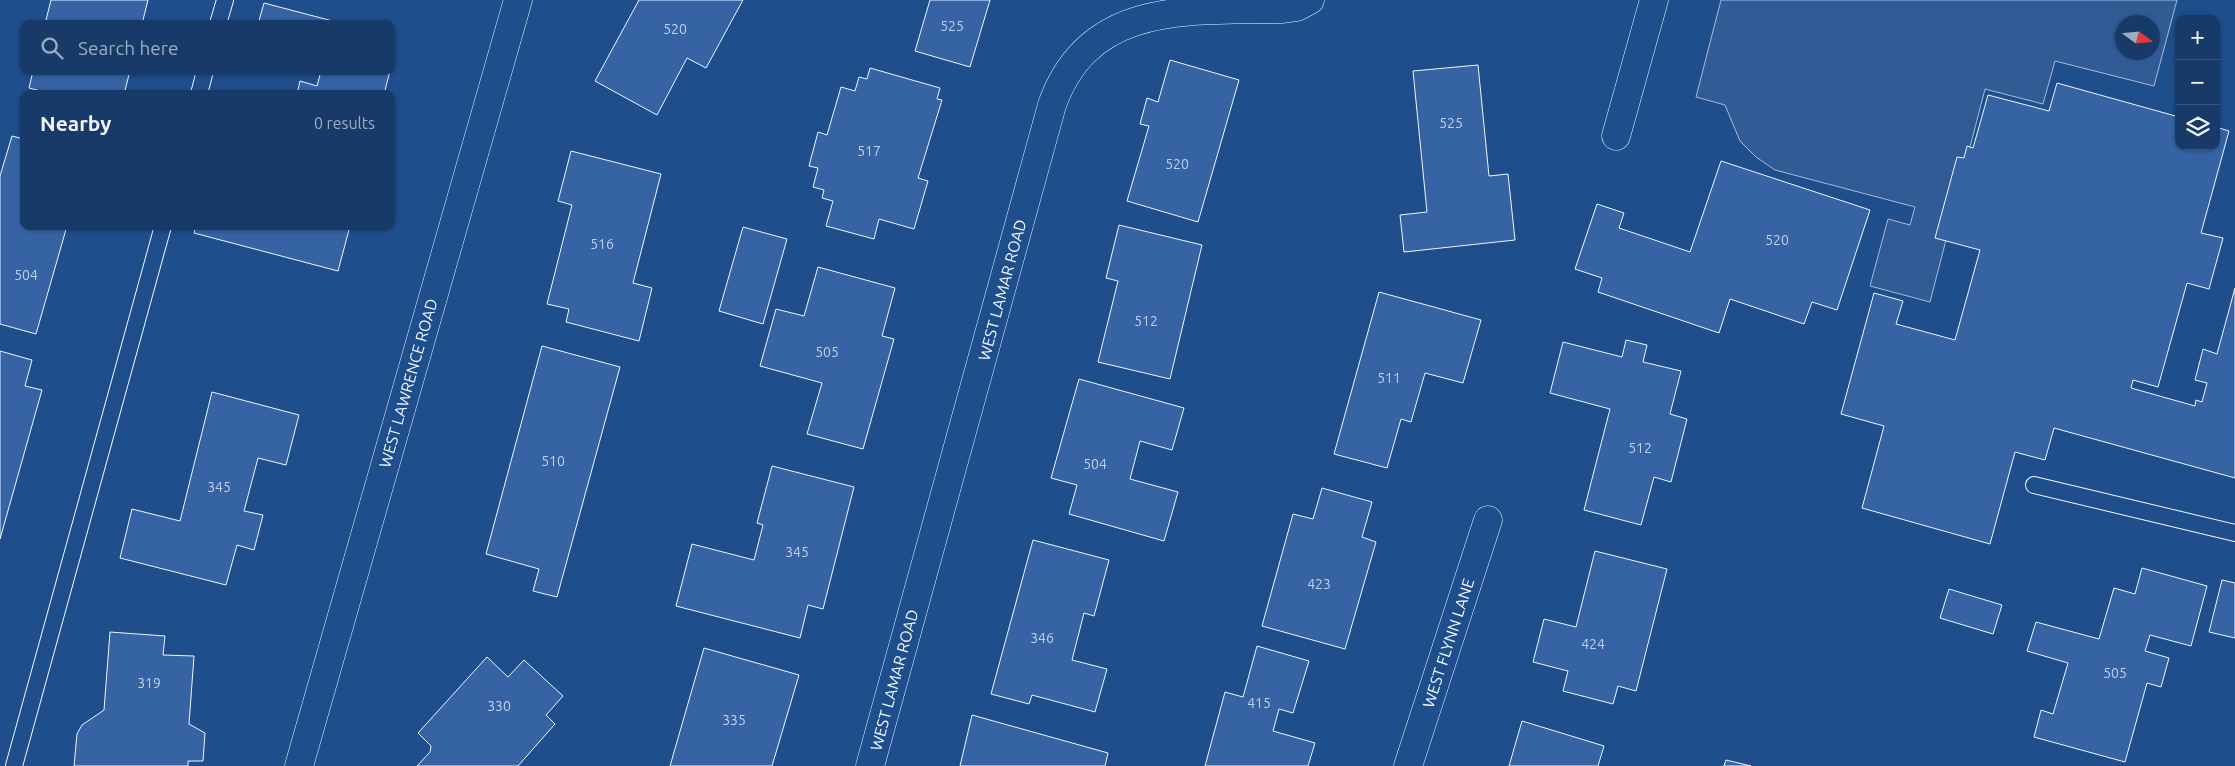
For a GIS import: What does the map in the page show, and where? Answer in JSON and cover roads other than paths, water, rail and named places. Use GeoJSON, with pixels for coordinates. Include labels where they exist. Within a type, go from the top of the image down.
{"type":"FeatureCollection","features":[{"type":"Feature","properties":{"kind":"street","name":"WEST LAWRENCE ROAD"},"geometry":{"type":"LineString","coordinates":[[299,766],[518,0]]}},
{"type":"Feature","properties":{"kind":"street","name":"WEST LAMAR ROAD"},"geometry":{"type":"LineString","coordinates":[[870,766],[1052,105],[1064,76],[1077,59],[1099,37],[1121,24],[1143,15],[1174,11],[1283,9],[1297,7],[1310,0]]}},
{"type":"Feature","properties":{"kind":"street"},"geometry":{"type":"LineString","coordinates":[[1616,136],[1654,0]]}},
{"type":"Feature","properties":{"kind":"street","name":"WEST FLYNN LANE"},"geometry":{"type":"LineString","coordinates":[[1408,766],[1488,520]]}},
{"type":"Feature","properties":{"kind":"lane"},"geometry":{"type":"LineString","coordinates":[[219,20],[225,0]]}},
{"type":"Feature","properties":{"kind":"lane"},"geometry":{"type":"LineString","coordinates":[[200,90],[204,75]]}},
{"type":"Feature","properties":{"kind":"lane"},"geometry":{"type":"LineString","coordinates":[[14,766],[162,230]]}},
{"type":"Feature","properties":{"kind":"lane"},"geometry":{"type":"LineString","coordinates":[[2034,486],[2235,533]]}}]}
